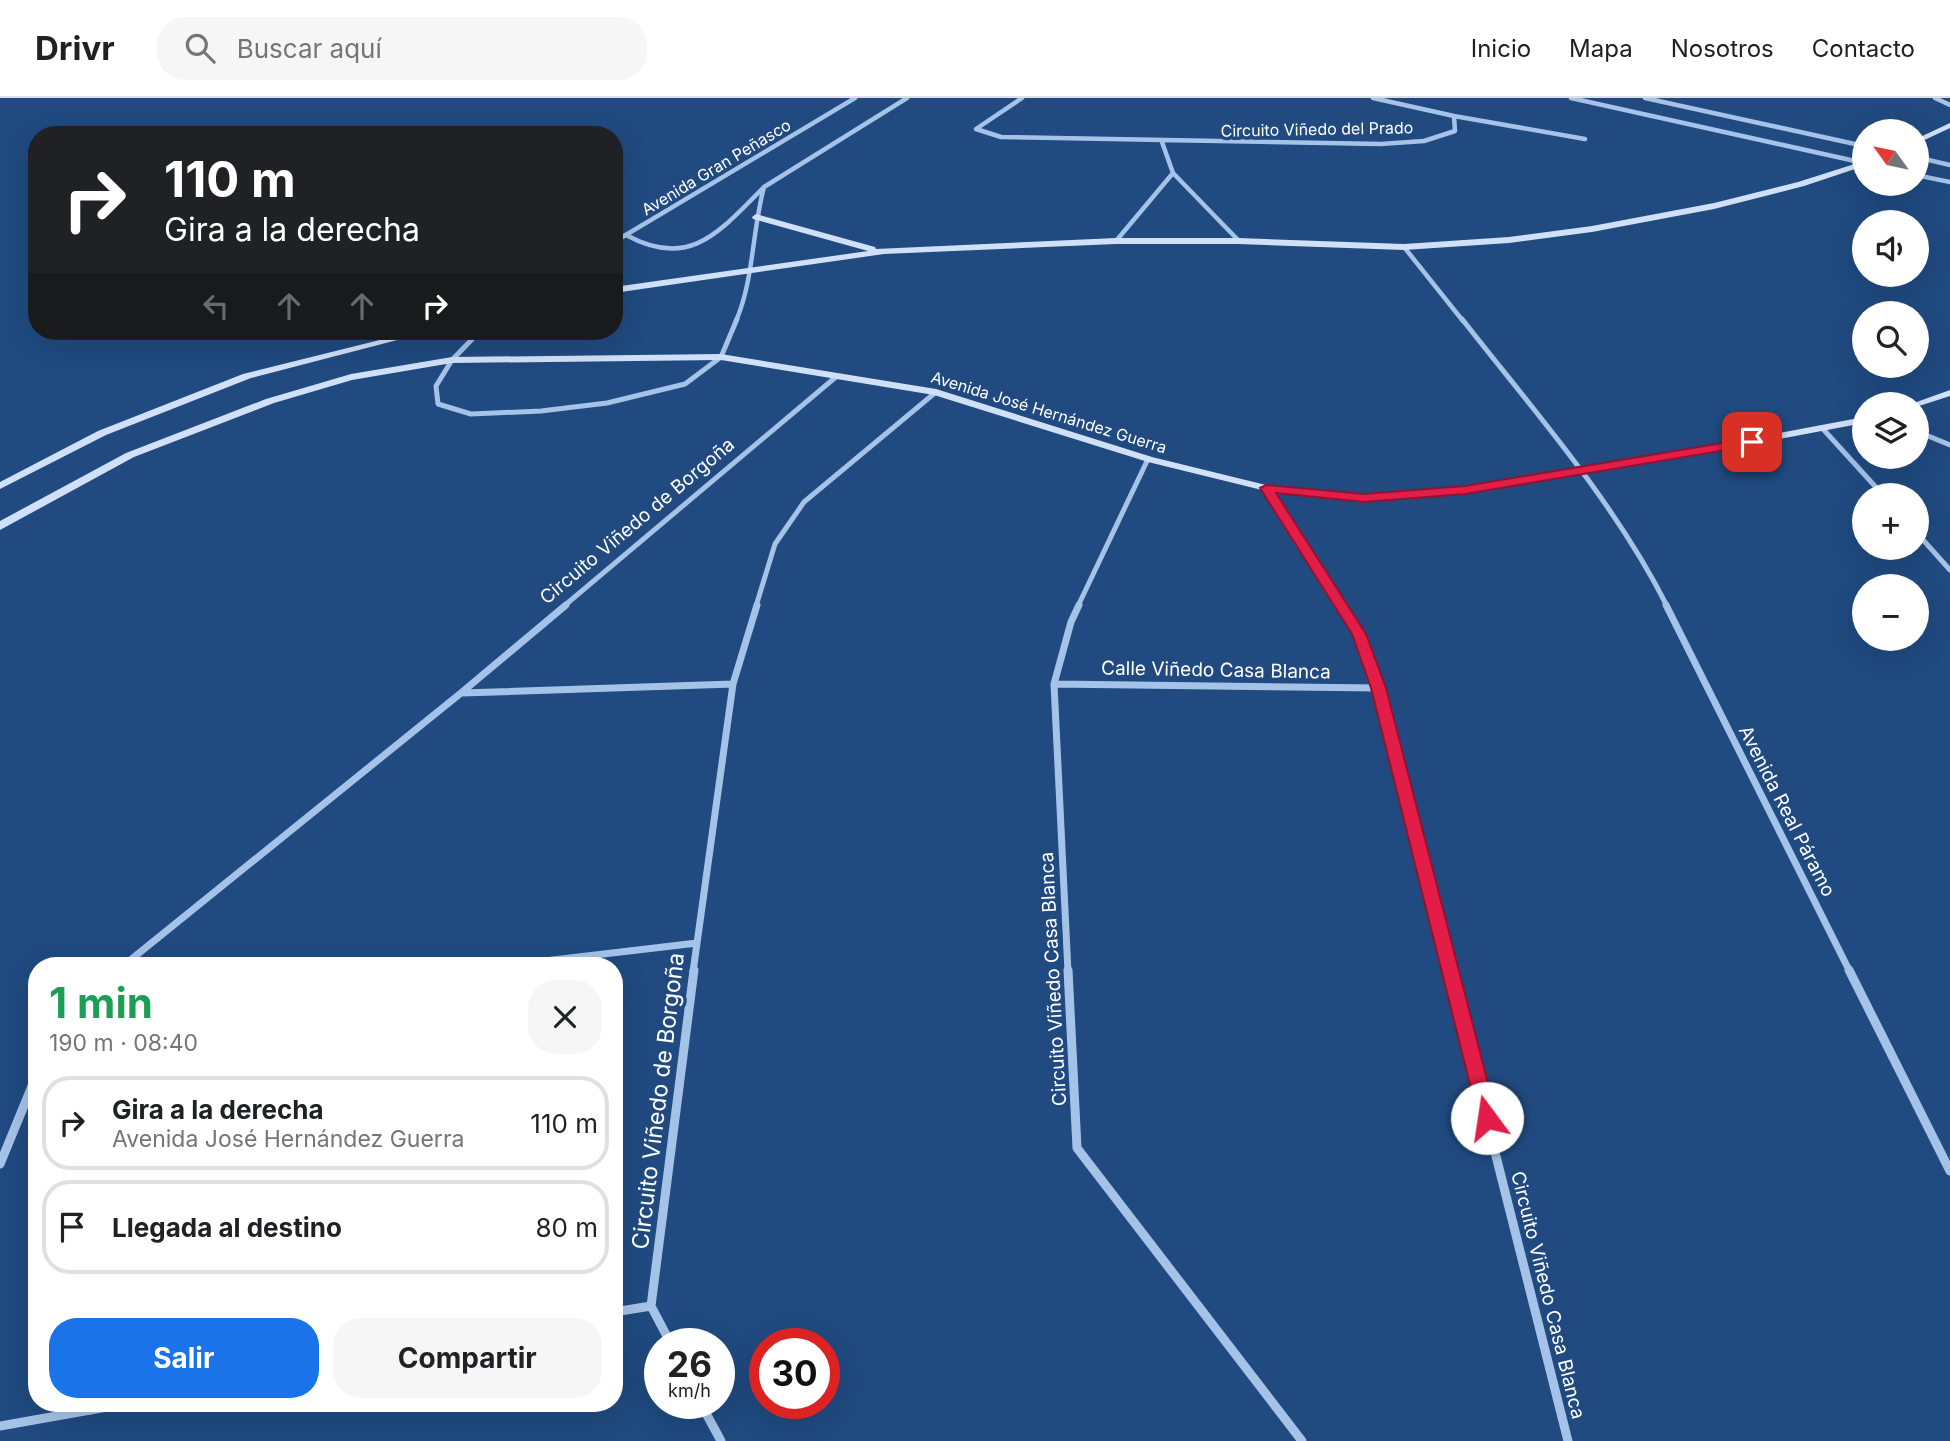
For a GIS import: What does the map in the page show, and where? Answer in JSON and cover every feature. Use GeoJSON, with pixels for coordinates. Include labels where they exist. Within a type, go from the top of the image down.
{"type":"FeatureCollection","features":[{"type":"Feature","properties":{"kind":"street","name":"Avenida Gran Peñasco"},"geometry":{"type":"LineString","coordinates":[[623,237],[855,98]]}},
{"type":"Feature","properties":{"kind":"street","name":"Avenida Gran Peñasco"},"geometry":{"type":"LineString","coordinates":[[626,235],[638,244],[660,251],[692,247],[714,236],[764,187],[907,98]]}},
{"type":"Feature","properties":{"kind":"street","name":"Circuito Viñedo del Prado"},"geometry":{"type":"LineString","coordinates":[[1021,98],[976,130],[1001,138],[1378,144],[1443,138],[1455,131],[1454,116]]}},
{"type":"Feature","properties":{"kind":"street","name":"Circuito Viñedo del Prado"},"geometry":{"type":"LineString","coordinates":[[1373,98],[1454,116],[1585,139]]}},
{"type":"Feature","properties":{"kind":"street"},"geometry":{"type":"LineString","coordinates":[[1571,98],[1852,160]]}},
{"type":"Feature","properties":{"kind":"street"},"geometry":{"type":"LineString","coordinates":[[1645,98],[1852,143]]}},
{"type":"Feature","properties":{"kind":"street"},"geometry":{"type":"LineString","coordinates":[[1935,98],[1950,105]]}},
{"type":"Feature","properties":{"kind":"street"},"geometry":{"type":"LineString","coordinates":[[1929,136],[1950,125]]}},
{"type":"Feature","properties":{"kind":"street"},"geometry":{"type":"LineString","coordinates":[[1162,142],[1173,173],[1239,240]]}},
{"type":"Feature","properties":{"kind":"street"},"geometry":{"type":"LineString","coordinates":[[1929,161],[1950,165]]}},
{"type":"Feature","properties":{"kind":"street"},"geometry":{"type":"LineString","coordinates":[[623,288],[884,251],[1116,241],[1239,240],[1404,247],[1509,240],[1714,206],[1801,184],[1852,167]]}},
{"type":"Feature","properties":{"kind":"street"},"geometry":{"type":"LineString","coordinates":[[1116,241],[1173,173]]}},
{"type":"Feature","properties":{"kind":"street"},"geometry":{"type":"LineString","coordinates":[[1929,178],[1950,182]]}},
{"type":"Feature","properties":{"kind":"street"},"geometry":{"type":"LineString","coordinates":[[472,340],[452,360],[436,386],[438,404],[471,414],[541,411],[607,403],[685,384],[721,357],[740,312],[750,270],[756,217],[764,187]]}},
{"type":"Feature","properties":{"kind":"street"},"geometry":{"type":"LineString","coordinates":[[756,217],[837,241],[884,251]]}},
{"type":"Feature","properties":{"kind":"street","name":"Avenida Real Páramo"},"geometry":{"type":"LineString","coordinates":[[1404,247],[1583,472],[1654,582],[1950,1171]]}},
{"type":"Feature","properties":{"kind":"street"},"geometry":{"type":"LineString","coordinates":[[0,486],[102,433],[247,376],[390,340]]}},
{"type":"Feature","properties":{"kind":"street","name":"Avenida José Hernández Guerra"},"geometry":{"type":"LineString","coordinates":[[0,526],[130,455],[270,401],[351,377],[452,360],[721,357],[936,392],[1148,459],[1266,488],[1364,498],[1465,490],[1583,472],[1852,423]]}},
{"type":"Feature","properties":{"kind":"street","name":"Circuito Viñedo de Borgoña"},"geometry":{"type":"LineString","coordinates":[[134,957],[461,693],[836,376]]}},
{"type":"Feature","properties":{"kind":"street","name":"Circuito Viñedo de Borgoña"},"geometry":{"type":"LineString","coordinates":[[651,1306],[733,684],[775,544],[804,502],[936,392]]}},
{"type":"Feature","properties":{"kind":"street"},"geometry":{"type":"LineString","coordinates":[[1929,400],[1950,393]]}},
{"type":"Feature","properties":{"kind":"street"},"geometry":{"type":"LineString","coordinates":[[1823,429],[1872,483]]}},
{"type":"Feature","properties":{"kind":"street"},"geometry":{"type":"LineString","coordinates":[[1929,436],[1950,445]]}},
{"type":"Feature","properties":{"kind":"street","name":"Circuito Viñedo Casa Blanca"},"geometry":{"type":"LineString","coordinates":[[1148,459],[1071,622],[1054,684],[1077,1148],[1302,1441]]}},
{"type":"Feature","properties":{"kind":"street","name":"Circuito Viñedo Casa Blanca"},"geometry":{"type":"LineString","coordinates":[[1266,488],[1359,634],[1378,688],[1568,1441]]}},
{"type":"Feature","properties":{"kind":"street"},"geometry":{"type":"LineString","coordinates":[[1929,547],[1950,570]]}},
{"type":"Feature","properties":{"kind":"street"},"geometry":{"type":"LineString","coordinates":[[461,693],[733,684]]}},
{"type":"Feature","properties":{"kind":"street","name":"Calle Viñedo Casa Blanca"},"geometry":{"type":"LineString","coordinates":[[1054,684],[1378,688]]}},
{"type":"Feature","properties":{"kind":"street","name":"Circuito Viñedo de Borgoña"},"geometry":{"type":"LineString","coordinates":[[578,957],[697,943]]}},
{"type":"Feature","properties":{"kind":"street"},"geometry":{"type":"LineString","coordinates":[[0,1164],[28,1096]]}},
{"type":"Feature","properties":{"kind":"street"},"geometry":{"type":"LineString","coordinates":[[623,1311],[651,1306],[663,1328]]}},
{"type":"Feature","properties":{"kind":"street"},"geometry":{"type":"LineString","coordinates":[[0,1426],[79,1412]]}},
{"type":"Feature","properties":{"kind":"street"},"geometry":{"type":"LineString","coordinates":[[709,1419],[721,1441]]}},
{"type":"Feature","properties":{"kind":"route"},"geometry":{"type":"LineString","coordinates":[[1487,1118],[1378,688],[1359,634],[1266,488],[1364,498],[1465,490],[1752,442]]}}]}
